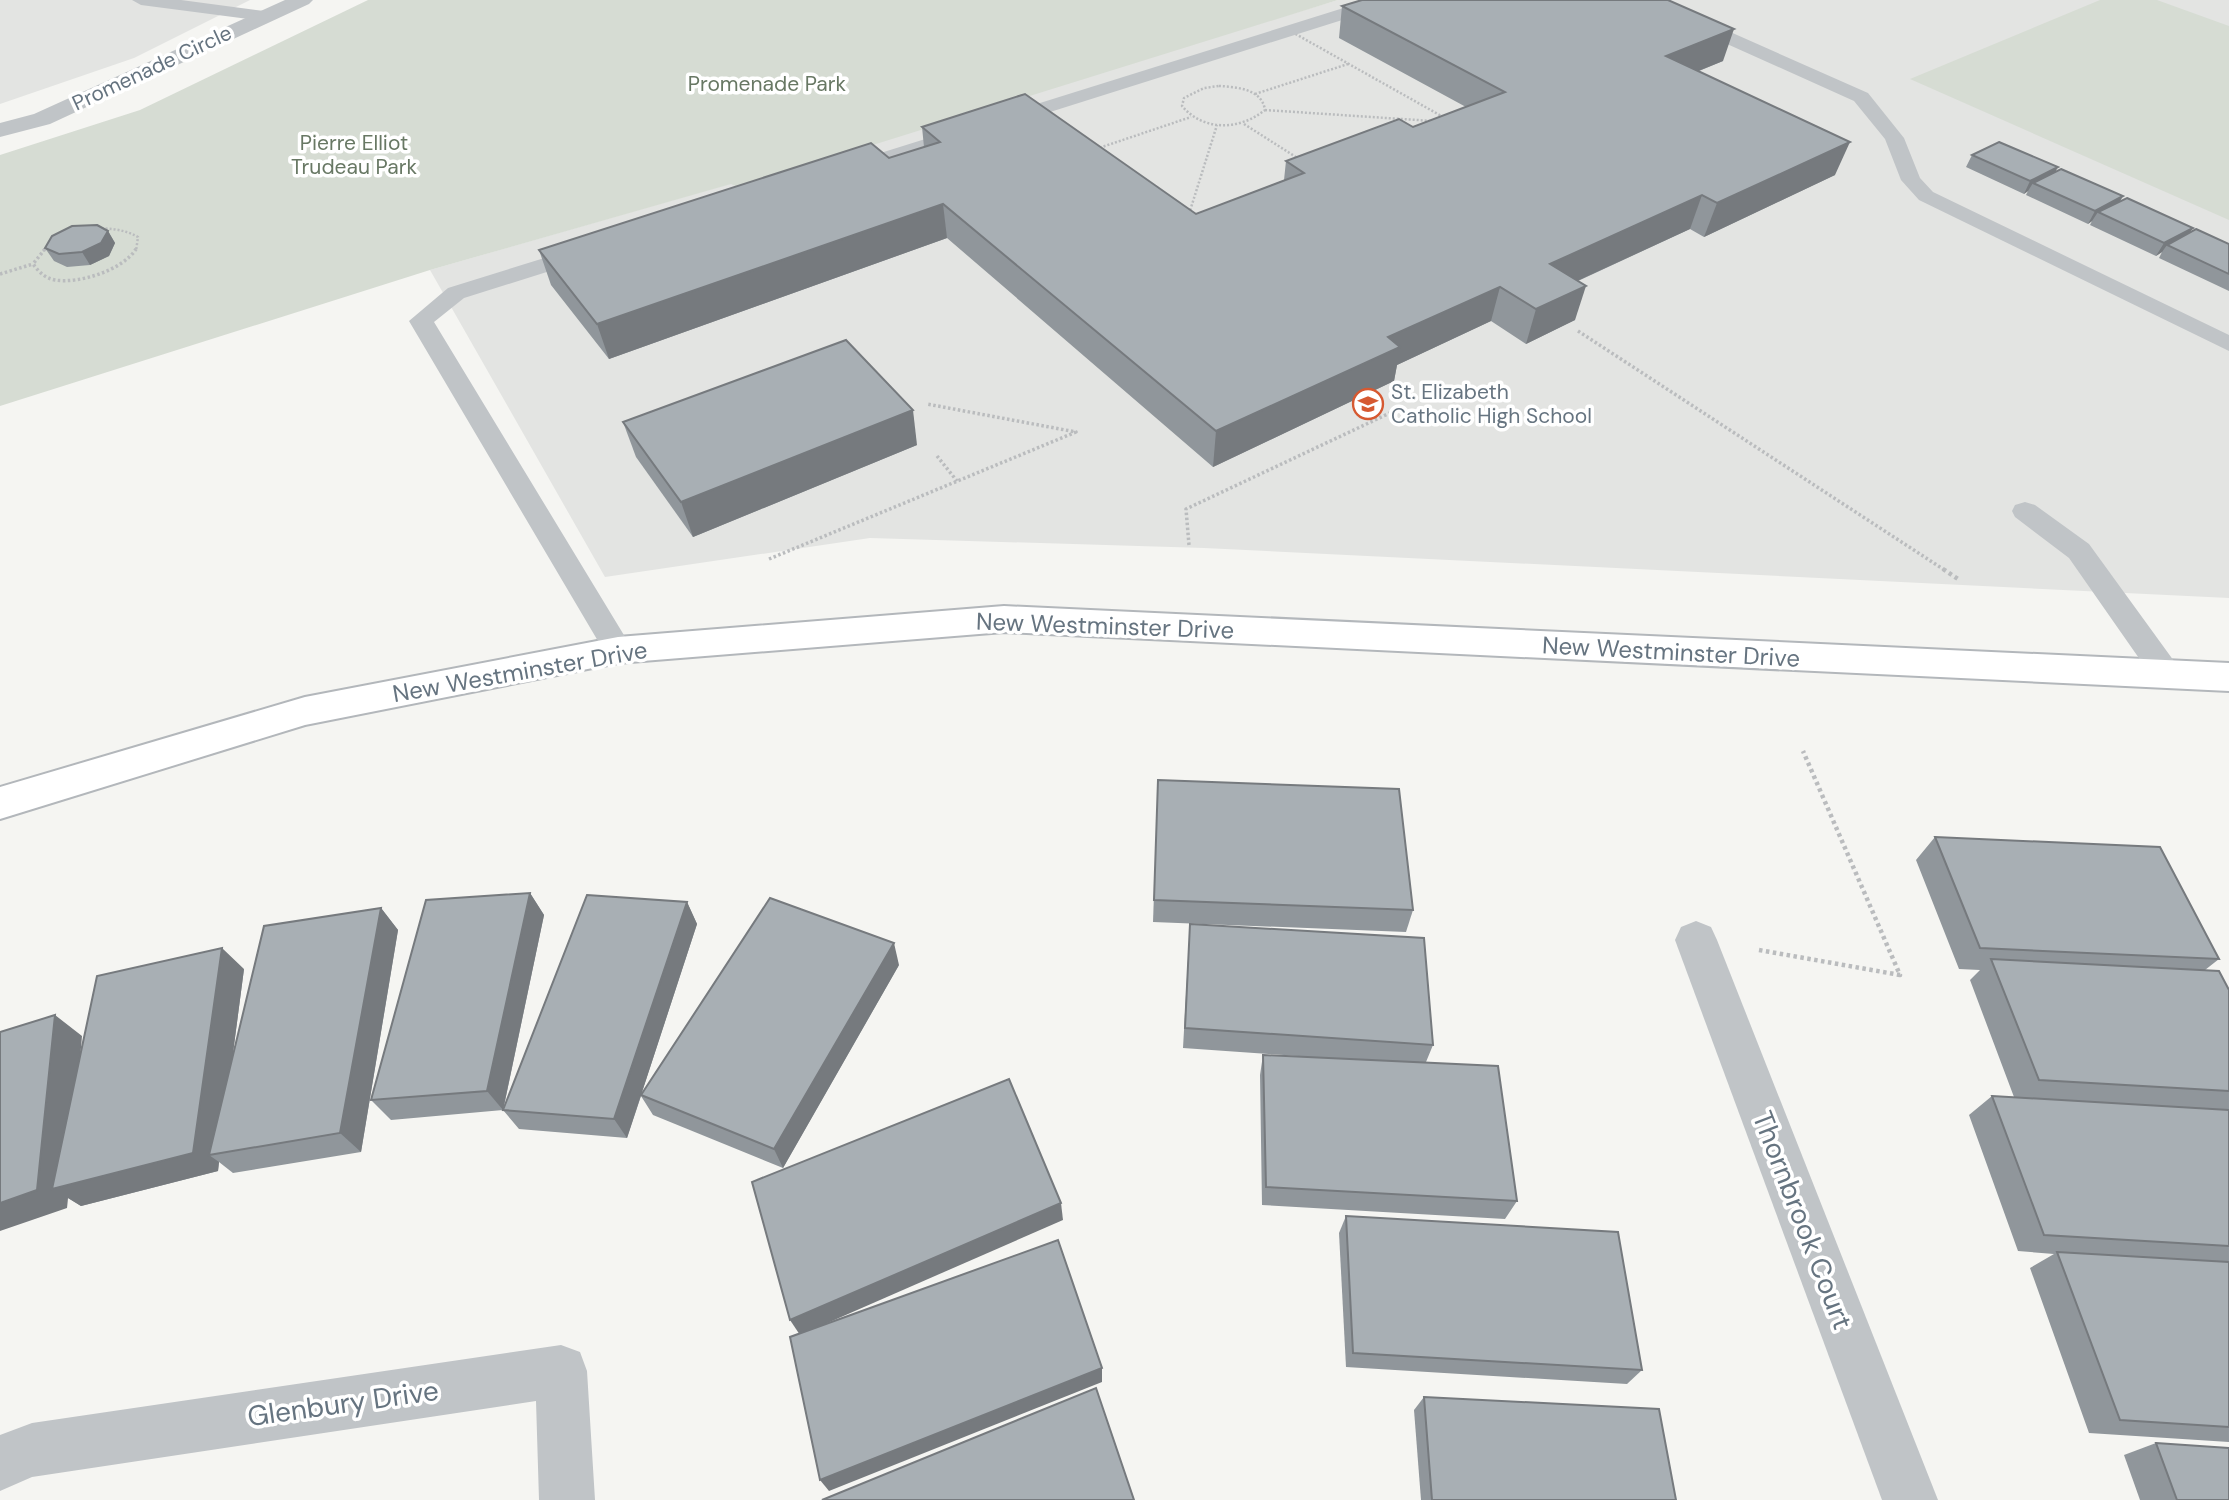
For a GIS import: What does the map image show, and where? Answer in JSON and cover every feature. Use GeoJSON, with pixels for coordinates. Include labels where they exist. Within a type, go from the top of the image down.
{"type":"FeatureCollection","features":[{"type":"Feature","properties":{"kind":"street","name":"Promenade Circle"},"geometry":{"type":"LineString","coordinates":[[0,130],[41,119],[67,108],[302,0]]}},
{"type":"Feature","properties":{"kind":"street","name":"New Westminster Drive"},"geometry":{"type":"LineString","coordinates":[[0,803],[305,711],[618,650],[1004,619],[2229,677]]}},
{"type":"Feature","properties":{"kind":"street","name":"Thornbrook Court"},"geometry":{"type":"LineString","coordinates":[[1696,940],[1910,1500]]}},
{"type":"Feature","properties":{"kind":"street","name":"Glenbury Drive"},"geometry":{"type":"LineString","coordinates":[[0,1464],[32,1450],[561,1371],[567,1500]]}},
{"type":"Feature","properties":{"kind":"lane"},"geometry":{"type":"LineString","coordinates":[[141,0],[264,16]]}},
{"type":"Feature","properties":{"kind":"lane"},"geometry":{"type":"LineString","coordinates":[[828,176],[1387,0]]}},
{"type":"Feature","properties":{"kind":"lane"},"geometry":{"type":"LineString","coordinates":[[1644,0],[1861,97],[1894,138],[1911,180],[1926,196],[2229,344]]}},
{"type":"Feature","properties":{"kind":"lane"},"geometry":{"type":"LineString","coordinates":[[602,247],[456,293],[421,321],[618,650]]}},
{"type":"Feature","properties":{"kind":"lane"},"geometry":{"type":"LineString","coordinates":[[2025,511],[2079,551],[2168,676]]}},
{"type":"Feature","properties":{"kind":"path"},"geometry":{"type":"LineString","coordinates":[[1187,222],[1038,114],[1292,32],[1452,122]]}},
{"type":"Feature","properties":{"kind":"path"},"geometry":{"type":"LineString","coordinates":[[1254,94],[1348,64]]}},
{"type":"Feature","properties":{"kind":"path"},"geometry":{"type":"LineString","coordinates":[[1235,87],[1254,94],[1265,104],[1265,110],[1256,119],[1244,124],[1217,125],[1191,117],[1182,106],[1184,99],[1204,88],[1235,87]]}},
{"type":"Feature","properties":{"kind":"path"},"geometry":{"type":"LineString","coordinates":[[1265,110],[1452,122]]}},
{"type":"Feature","properties":{"kind":"path"},"geometry":{"type":"LineString","coordinates":[[1089,151],[1191,117]]}},
{"type":"Feature","properties":{"kind":"path"},"geometry":{"type":"LineString","coordinates":[[1187,222],[1452,122]]}},
{"type":"Feature","properties":{"kind":"path"},"geometry":{"type":"LineString","coordinates":[[1244,124],[1320,172]]}},
{"type":"Feature","properties":{"kind":"path"},"geometry":{"type":"LineString","coordinates":[[1187,222],[1217,125]]}},
{"type":"Feature","properties":{"kind":"path"},"geometry":{"type":"LineString","coordinates":[[0,274],[33,264],[38,254],[50,244],[81,232],[108,228],[124,229],[138,237],[136,252],[124,262],[86,277],[48,278],[37,273],[33,264]]}},
{"type":"Feature","properties":{"kind":"path"},"geometry":{"type":"LineString","coordinates":[[1578,331],[1958,579]]}},
{"type":"Feature","properties":{"kind":"path"},"geometry":{"type":"LineString","coordinates":[[769,559],[1076,432],[927,404]]}},
{"type":"Feature","properties":{"kind":"path"},"geometry":{"type":"LineString","coordinates":[[1189,544],[1186,509],[1392,412]]}},
{"type":"Feature","properties":{"kind":"path"},"geometry":{"type":"LineString","coordinates":[[937,456],[957,481]]}},
{"type":"Feature","properties":{"kind":"path"},"geometry":{"type":"LineString","coordinates":[[1696,940],[1900,975],[1802,751]]}},
{"type":"Feature","properties":{"kind":"shaded area"},"geometry":{"type":"Polygon","coordinates":[[[0,0],[250,0],[134,58],[0,104],[0,0]]]}},
{"type":"Feature","properties":{"kind":"shaded area","name":"St. Elizabeth Catholic High School"},"geometry":{"type":"Polygon","coordinates":[[[1338,0],[2229,0],[2229,598],[1204,548],[870,538],[605,577],[430,270],[764,174],[1338,0]]]}},
{"type":"Feature","properties":{"kind":"green space","name":"Pierre Elliot Trudeau Park"},"geometry":{"type":"Polygon","coordinates":[[[368,0],[1338,0],[738,187],[731,184],[430,270],[0,406],[0,155],[140,110],[368,0]]]}},
{"type":"Feature","properties":{"kind":"green space"},"geometry":{"type":"Polygon","coordinates":[[[2100,0],[2157,0],[2229,26],[2229,220],[1910,79],[2100,0]]]}},
{"type":"Feature","properties":{"kind":"building"},"geometry":{"type":"Polygon","coordinates":[[[1362,0],[1668,0],[1734,29],[1666,56],[1850,142],[1717,203],[1702,195],[1550,264],[1586,286],[1536,309],[1500,287],[1388,337],[1400,347],[1216,431],[943,204],[597,324],[539,250],[871,143],[889,158],[940,142],[922,127],[1025,94],[1196,214],[1304,173],[1286,161],[1399,119],[1413,127],[1505,92],[1342,6],[1362,0]]]}},
{"type":"Feature","properties":{"kind":"building"},"geometry":{"type":"Polygon","coordinates":[[[1999,142],[2058,167],[2030,181],[1972,155],[1999,142]]]}},
{"type":"Feature","properties":{"kind":"building"},"geometry":{"type":"Polygon","coordinates":[[[2061,169],[2123,196],[2095,211],[2033,183],[2061,169]]]}},
{"type":"Feature","properties":{"kind":"building"},"geometry":{"type":"Polygon","coordinates":[[[2127,198],[2193,228],[2164,243],[2098,212],[2127,198]]]}},
{"type":"Feature","properties":{"kind":"building"},"geometry":{"type":"Polygon","coordinates":[[[97,225],[108,231],[101,243],[82,252],[59,254],[45,248],[52,236],[72,226],[97,225]]]}},
{"type":"Feature","properties":{"kind":"building"},"geometry":{"type":"Polygon","coordinates":[[[2196,229],[2229,244],[2229,274],[2167,245],[2196,229]]]}},
{"type":"Feature","properties":{"kind":"building"},"geometry":{"type":"Polygon","coordinates":[[[846,340],[913,410],[681,502],[623,422],[846,340]]]}},
{"type":"Feature","properties":{"kind":"building"},"geometry":{"type":"Polygon","coordinates":[[[1158,780],[1399,789],[1413,910],[1154,900],[1158,780]]]}},
{"type":"Feature","properties":{"kind":"building"},"geometry":{"type":"Polygon","coordinates":[[[1935,837],[2160,847],[2219,959],[1980,948],[1935,837]]]}},
{"type":"Feature","properties":{"kind":"building"},"geometry":{"type":"Polygon","coordinates":[[[530,893],[487,1091],[371,1100],[426,900],[530,893]]]}},
{"type":"Feature","properties":{"kind":"building"},"geometry":{"type":"Polygon","coordinates":[[[587,895],[687,902],[614,1119],[503,1110],[587,895]]]}},
{"type":"Feature","properties":{"kind":"building"},"geometry":{"type":"Polygon","coordinates":[[[770,898],[894,943],[774,1149],[641,1095],[770,898]]]}},
{"type":"Feature","properties":{"kind":"building"},"geometry":{"type":"Polygon","coordinates":[[[381,908],[340,1133],[209,1155],[264,926],[381,908]]]}},
{"type":"Feature","properties":{"kind":"building"},"geometry":{"type":"Polygon","coordinates":[[[1190,924],[1424,938],[1433,1045],[1185,1028],[1190,924]]]}},
{"type":"Feature","properties":{"kind":"building"},"geometry":{"type":"Polygon","coordinates":[[[222,948],[193,1153],[52,1189],[97,976],[222,948]]]}},
{"type":"Feature","properties":{"kind":"building"},"geometry":{"type":"Polygon","coordinates":[[[1991,959],[2219,971],[2229,990],[2229,1091],[2039,1080],[1991,959]]]}},
{"type":"Feature","properties":{"kind":"building"},"geometry":{"type":"Polygon","coordinates":[[[55,1015],[37,1190],[0,1203],[0,1032],[55,1015]]]}},
{"type":"Feature","properties":{"kind":"building"},"geometry":{"type":"Polygon","coordinates":[[[1263,1055],[1498,1066],[1517,1201],[1266,1187],[1263,1055]]]}},
{"type":"Feature","properties":{"kind":"building"},"geometry":{"type":"Polygon","coordinates":[[[1009,1079],[1061,1203],[790,1320],[752,1182],[1009,1079]]]}},
{"type":"Feature","properties":{"kind":"building"},"geometry":{"type":"Polygon","coordinates":[[[1992,1096],[2229,1110],[2229,1246],[2044,1235],[1992,1096]]]}},
{"type":"Feature","properties":{"kind":"building"},"geometry":{"type":"Polygon","coordinates":[[[1346,1216],[1618,1232],[1642,1370],[1353,1353],[1346,1216]]]}},
{"type":"Feature","properties":{"kind":"building"},"geometry":{"type":"Polygon","coordinates":[[[1058,1240],[1102,1368],[820,1480],[790,1337],[1058,1240]]]}},
{"type":"Feature","properties":{"kind":"building"},"geometry":{"type":"Polygon","coordinates":[[[2057,1252],[2229,1262],[2229,1427],[2120,1420],[2057,1252]]]}},
{"type":"Feature","properties":{"kind":"building"},"geometry":{"type":"Polygon","coordinates":[[[1096,1388],[1134,1500],[822,1500],[1096,1388]]]}},
{"type":"Feature","properties":{"kind":"building"},"geometry":{"type":"Polygon","coordinates":[[[1424,1397],[1659,1409],[1676,1500],[1432,1500],[1424,1397]]]}},
{"type":"Feature","properties":{"kind":"building"},"geometry":{"type":"Polygon","coordinates":[[[2156,1443],[2229,1448],[2229,1500],[2177,1500],[2156,1443]]]}},
{"type":"Feature","properties":{"kind":"place","name":"St. Elizabeth Catholic High School"},"geometry":{"type":"Point","coordinates":[1368,404]}},
{"type":"Feature","properties":{"kind":"park label","name":"Promenade Park"},"geometry":{"type":"Point","coordinates":[767,84]}}]}
